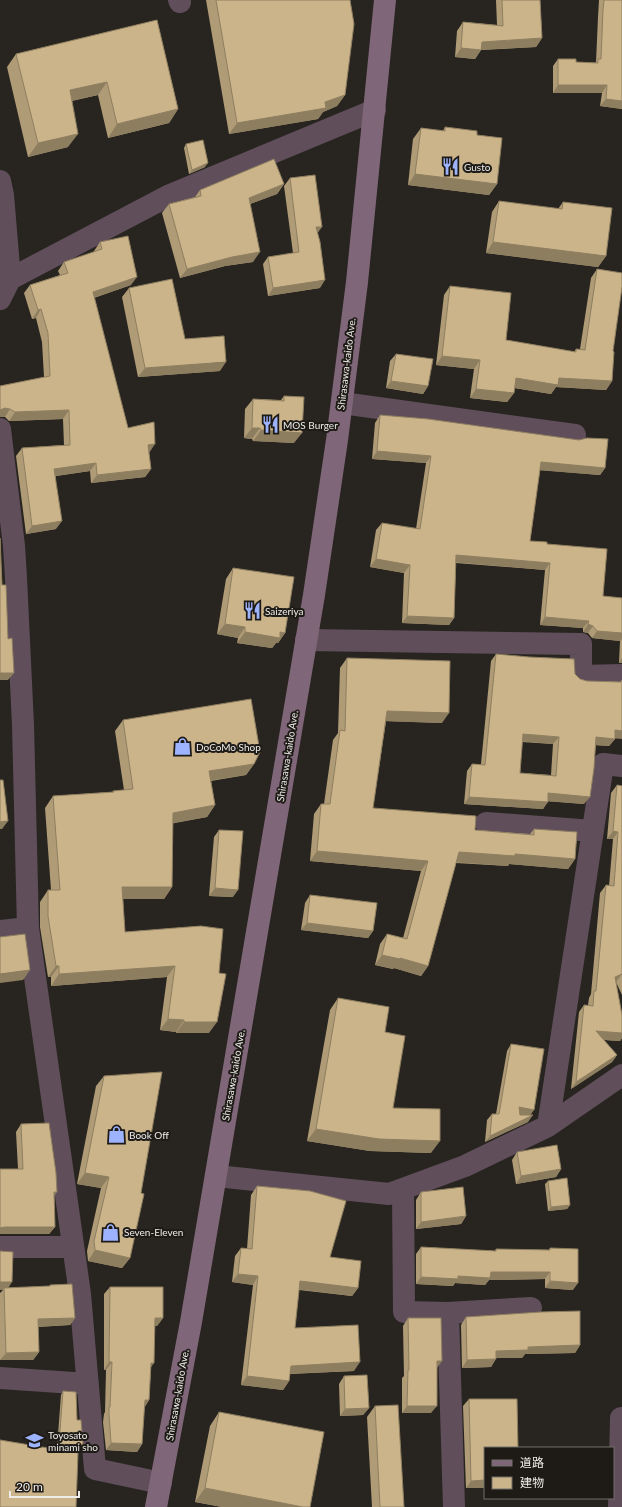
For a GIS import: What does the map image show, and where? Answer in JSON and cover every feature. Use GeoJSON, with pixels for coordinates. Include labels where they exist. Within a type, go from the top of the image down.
{"type":"FeatureCollection","features":[{"type":"Feature","properties":{"kind":"main road","name":"Shirasawa-kaido Ave."},"geometry":{"type":"LineString","coordinates":[[156,1507],[216,1176],[306,640],[342,404],[357,282],[385,0]]}},
{"type":"Feature","properties":{"kind":"street"},"geometry":{"type":"LineString","coordinates":[[10,279],[168,196],[375,110]]}},
{"type":"Feature","properties":{"kind":"street"},"geometry":{"type":"LineString","coordinates":[[0,181],[3,195],[10,279],[0,299]]}},
{"type":"Feature","properties":{"kind":"street"},"geometry":{"type":"LineString","coordinates":[[342,404],[575,435]]}},
{"type":"Feature","properties":{"kind":"street"},"geometry":{"type":"LineString","coordinates":[[0,436],[8,579],[23,725],[28,928],[80,1294],[95,1469],[161,1483]]}},
{"type":"Feature","properties":{"kind":"street"},"geometry":{"type":"LineString","coordinates":[[306,640],[581,644],[581,676],[622,675]]}},
{"type":"Feature","properties":{"kind":"street"},"geometry":{"type":"LineString","coordinates":[[548,1126],[603,764],[622,766]]}},
{"type":"Feature","properties":{"kind":"street"},"geometry":{"type":"LineString","coordinates":[[486,823],[593,831]]}},
{"type":"Feature","properties":{"kind":"street"},"geometry":{"type":"LineString","coordinates":[[0,931],[28,928]]}},
{"type":"Feature","properties":{"kind":"street"},"geometry":{"type":"LineString","coordinates":[[216,1176],[389,1194],[465,1166],[548,1126],[622,1075]]}},
{"type":"Feature","properties":{"kind":"street"},"geometry":{"type":"LineString","coordinates":[[403,1189],[404,1312],[448,1313],[531,1308]]}},
{"type":"Feature","properties":{"kind":"street"},"geometry":{"type":"LineString","coordinates":[[0,1247],[73,1247]]}},
{"type":"Feature","properties":{"kind":"street"},"geometry":{"type":"LineString","coordinates":[[448,1313],[454,1507]]}},
{"type":"Feature","properties":{"kind":"street"},"geometry":{"type":"LineString","coordinates":[[0,1378],[88,1384]]}},
{"type":"Feature","properties":{"kind":"street"},"geometry":{"type":"LineString","coordinates":[[619,1507],[621,1418]]}},
{"type":"Feature","properties":{"kind":"building"},"geometry":{"type":"Polygon","coordinates":[[[216,0],[350,0],[354,24],[345,95],[325,102],[326,108],[237,123],[216,0]]]}},
{"type":"Feature","properties":{"kind":"building"},"geometry":{"type":"Polygon","coordinates":[[[502,0],[540,0],[542,38],[482,42],[481,50],[461,48],[463,22],[503,26],[502,0]]]}},
{"type":"Feature","properties":{"kind":"building"},"geometry":{"type":"Polygon","coordinates":[[[604,0],[622,0],[622,101],[606,99],[607,85],[558,85],[558,59],[576,59],[576,62],[598,63],[598,59],[601,59],[604,0]]]}},
{"type":"Feature","properties":{"kind":"building"},"geometry":{"type":"Polygon","coordinates":[[[157,20],[178,109],[117,124],[107,82],[70,90],[78,134],[38,143],[16,54],[157,20]]]}},
{"type":"Feature","properties":{"kind":"building","name":"Gusto"},"geometry":{"type":"Polygon","coordinates":[[[445,127],[477,131],[477,135],[502,138],[497,184],[415,174],[421,128],[445,131],[445,127]]]}},
{"type":"Feature","properties":{"kind":"building"},"geometry":{"type":"Polygon","coordinates":[[[203,140],[208,163],[192,170],[186,144],[203,140]]]}},
{"type":"Feature","properties":{"kind":"building"},"geometry":{"type":"Polygon","coordinates":[[[274,159],[284,184],[249,198],[260,252],[232,257],[187,269],[169,204],[201,196],[200,190],[274,159]]]}},
{"type":"Feature","properties":{"kind":"building"},"geometry":{"type":"Polygon","coordinates":[[[315,175],[322,227],[316,227],[320,242],[325,280],[273,288],[268,257],[299,252],[290,178],[315,175]]]}},
{"type":"Feature","properties":{"kind":"building"},"geometry":{"type":"Polygon","coordinates":[[[499,201],[562,209],[563,202],[612,208],[606,256],[493,242],[499,201]]]}},
{"type":"Feature","properties":{"kind":"building"},"geometry":{"type":"Polygon","coordinates":[[[128,236],[137,277],[93,292],[128,428],[154,422],[155,444],[148,445],[151,469],[97,475],[96,463],[54,469],[62,521],[32,526],[22,448],[70,445],[69,410],[15,412],[5,408],[0,410],[0,386],[50,376],[48,333],[41,309],[38,310],[30,285],[68,273],[64,262],[102,249],[100,242],[128,236]]]}},
{"type":"Feature","properties":{"kind":"building"},"geometry":{"type":"Polygon","coordinates":[[[597,269],[622,273],[622,287],[613,351],[612,381],[559,378],[558,385],[516,378],[514,393],[476,389],[480,360],[442,356],[450,286],[511,293],[506,340],[576,352],[576,349],[585,350],[597,269]]]}},
{"type":"Feature","properties":{"kind":"building"},"geometry":{"type":"Polygon","coordinates":[[[172,279],[185,339],[224,336],[226,362],[145,368],[129,288],[172,279]]]}},
{"type":"Feature","properties":{"kind":"building"},"geometry":{"type":"Polygon","coordinates":[[[396,354],[433,359],[428,386],[391,381],[396,354]]]}},
{"type":"Feature","properties":{"kind":"building"},"geometry":{"type":"Polygon","coordinates":[[[284,396],[304,397],[302,433],[252,428],[253,399],[284,401],[284,396]]]}},
{"type":"Feature","properties":{"kind":"building"},"geometry":{"type":"Polygon","coordinates":[[[380,415],[428,419],[579,440],[587,438],[608,439],[605,468],[541,462],[530,541],[547,542],[547,544],[607,549],[603,596],[622,598],[622,633],[597,631],[593,626],[588,624],[589,621],[545,617],[550,563],[456,555],[454,618],[407,616],[410,565],[376,559],[382,523],[420,529],[431,456],[377,451],[380,415]]]}},
{"type":"Feature","properties":{"kind":"building"},"geometry":{"type":"Polygon","coordinates":[[[0,538],[2,585],[6,585],[8,639],[12,638],[14,673],[0,673],[0,538]]]}},
{"type":"Feature","properties":{"kind":"building","name":"Saizeriya"},"geometry":{"type":"Polygon","coordinates":[[[233,568],[294,577],[285,633],[280,632],[280,638],[245,632],[245,627],[225,624],[233,568]]]}},
{"type":"Feature","properties":{"kind":"building"},"geometry":{"type":"Polygon","coordinates":[[[496,654],[574,659],[575,674],[580,679],[587,681],[621,682],[622,680],[622,731],[615,730],[615,739],[596,737],[590,797],[548,793],[548,802],[469,797],[472,764],[485,765],[496,654]],[[523,734],[520,773],[556,776],[559,737],[523,734]]]}},
{"type":"Feature","properties":{"kind":"building"},"geometry":{"type":"Polygon","coordinates":[[[347,658],[450,661],[449,713],[387,711],[373,808],[476,816],[475,830],[534,835],[534,829],[577,832],[575,859],[515,854],[515,856],[459,852],[428,966],[400,958],[382,955],[387,934],[407,939],[428,861],[317,851],[321,804],[330,804],[340,730],[345,731],[347,658]]]}},
{"type":"Feature","properties":{"kind":"building"},"geometry":{"type":"Polygon","coordinates":[[[251,699],[260,752],[254,764],[209,771],[215,805],[173,813],[172,887],[122,887],[125,932],[201,926],[223,929],[219,973],[226,974],[217,1022],[184,1022],[184,1020],[168,1019],[175,966],[59,974],[59,966],[56,966],[48,916],[48,890],[60,890],[53,796],[114,792],[113,791],[133,789],[123,720],[251,699]]]}},
{"type":"Feature","properties":{"kind":"building"},"geometry":{"type":"Polygon","coordinates":[[[0,780],[3,780],[8,821],[0,822],[0,780]]]}},
{"type":"Feature","properties":{"kind":"building"},"geometry":{"type":"Polygon","coordinates":[[[617,785],[622,786],[622,974],[615,977],[622,1015],[622,1033],[596,1031],[617,1055],[576,1082],[584,1005],[593,1006],[594,991],[596,991],[606,885],[614,886],[618,832],[613,831],[617,785]]]}},
{"type":"Feature","properties":{"kind":"building"},"geometry":{"type":"Polygon","coordinates":[[[219,830],[243,831],[238,890],[215,888],[219,830]]]}},
{"type":"Feature","properties":{"kind":"building"},"geometry":{"type":"Polygon","coordinates":[[[310,895],[377,903],[373,931],[307,923],[310,895]]]}},
{"type":"Feature","properties":{"kind":"building"},"geometry":{"type":"Polygon","coordinates":[[[25,934],[30,970],[0,974],[0,937],[25,934]]]}},
{"type":"Feature","properties":{"kind":"building"},"geometry":{"type":"Polygon","coordinates":[[[338,998],[389,1007],[385,1032],[405,1036],[393,1108],[440,1109],[440,1141],[379,1139],[316,1129],[338,998]]]}},
{"type":"Feature","properties":{"kind":"building"},"geometry":{"type":"Polygon","coordinates":[[[511,1044],[544,1049],[534,1110],[519,1107],[520,1115],[533,1115],[490,1136],[492,1114],[499,1114],[511,1044]]]}},
{"type":"Feature","properties":{"kind":"building"},"geometry":{"type":"Polygon","coordinates":[[[162,1072],[141,1193],[144,1194],[130,1258],[95,1250],[94,1241],[109,1177],[85,1173],[104,1076],[162,1072]]]}},
{"type":"Feature","properties":{"kind":"building"},"geometry":{"type":"Polygon","coordinates":[[[49,1123],[56,1173],[57,1192],[54,1192],[55,1227],[0,1228],[0,1169],[23,1169],[21,1124],[49,1123]]]}},
{"type":"Feature","properties":{"kind":"building"},"geometry":{"type":"Polygon","coordinates":[[[557,1145],[561,1169],[521,1176],[517,1152],[557,1145]]]}},
{"type":"Feature","properties":{"kind":"building"},"geometry":{"type":"Polygon","coordinates":[[[567,1178],[570,1205],[551,1207],[548,1181],[567,1178]]]}},
{"type":"Feature","properties":{"kind":"building"},"geometry":{"type":"Polygon","coordinates":[[[257,1186],[310,1191],[346,1201],[330,1257],[361,1261],[358,1288],[300,1281],[295,1328],[358,1325],[360,1362],[291,1366],[289,1381],[247,1376],[258,1276],[238,1274],[241,1248],[252,1249],[257,1186]]]}},
{"type":"Feature","properties":{"kind":"building"},"geometry":{"type":"Polygon","coordinates":[[[463,1187],[466,1216],[421,1222],[421,1192],[463,1187]]]}},
{"type":"Feature","properties":{"kind":"building"},"geometry":{"type":"Polygon","coordinates":[[[421,1247],[496,1251],[496,1249],[578,1249],[578,1283],[550,1281],[550,1272],[491,1272],[490,1278],[458,1276],[458,1279],[421,1277],[421,1247]]]}},
{"type":"Feature","properties":{"kind":"building"},"geometry":{"type":"Polygon","coordinates":[[[0,1251],[13,1252],[12,1282],[0,1282],[0,1251]]]}},
{"type":"Feature","properties":{"kind":"building"},"geometry":{"type":"Polygon","coordinates":[[[72,1284],[75,1318],[38,1319],[39,1352],[6,1353],[4,1288],[72,1284]]]}},
{"type":"Feature","properties":{"kind":"building"},"geometry":{"type":"Polygon","coordinates":[[[110,1287],[163,1287],[163,1318],[155,1318],[154,1363],[151,1363],[149,1400],[145,1400],[142,1444],[111,1443],[109,1414],[112,1362],[109,1362],[110,1287]]]}},
{"type":"Feature","properties":{"kind":"building"},"geometry":{"type":"Polygon","coordinates":[[[580,1311],[580,1345],[528,1347],[528,1350],[496,1351],[496,1359],[467,1360],[466,1317],[580,1311]]]}},
{"type":"Feature","properties":{"kind":"building"},"geometry":{"type":"Polygon","coordinates":[[[408,1318],[441,1318],[442,1361],[437,1361],[437,1406],[407,1406],[409,1370],[408,1318]]]}},
{"type":"Feature","properties":{"kind":"building"},"geometry":{"type":"Polygon","coordinates":[[[367,1375],[369,1408],[345,1409],[344,1376],[367,1375]]]}},
{"type":"Feature","properties":{"kind":"building"},"geometry":{"type":"Polygon","coordinates":[[[63,1391],[76,1392],[77,1420],[81,1420],[83,1445],[59,1444],[63,1391]]]}},
{"type":"Feature","properties":{"kind":"building"},"geometry":{"type":"Polygon","coordinates":[[[469,1399],[517,1399],[518,1447],[484,1447],[484,1480],[471,1481],[469,1399]]]}},
{"type":"Feature","properties":{"kind":"building"},"geometry":{"type":"Polygon","coordinates":[[[398,1405],[404,1507],[380,1507],[375,1406],[398,1405]]]}},
{"type":"Feature","properties":{"kind":"building"},"geometry":{"type":"Polygon","coordinates":[[[219,1412],[324,1432],[310,1507],[303,1507],[205,1488],[219,1412]]]}},
{"type":"Feature","properties":{"kind":"building"},"geometry":{"type":"Polygon","coordinates":[[[0,1440],[78,1453],[76,1507],[0,1507],[0,1440]]]}},
{"type":"Feature","properties":{"kind":"place","name":"Gusto"},"geometry":{"type":"Point","coordinates":[451,167]}},
{"type":"Feature","properties":{"kind":"place","name":"MOS Burger"},"geometry":{"type":"Point","coordinates":[270,425]}},
{"type":"Feature","properties":{"kind":"place","name":"Saizeriya"},"geometry":{"type":"Point","coordinates":[252,611]}},
{"type":"Feature","properties":{"kind":"place","name":"DoCoMo Shop"},"geometry":{"type":"Point","coordinates":[183,747]}},
{"type":"Feature","properties":{"kind":"place","name":"Book Off"},"geometry":{"type":"Point","coordinates":[116,1135]}},
{"type":"Feature","properties":{"kind":"place","name":"Seven-Eleven"},"geometry":{"type":"Point","coordinates":[111,1232]}},
{"type":"Feature","properties":{"kind":"place","name":"Toyosato minami sho"},"geometry":{"type":"Point","coordinates":[35,1441]}}]}
